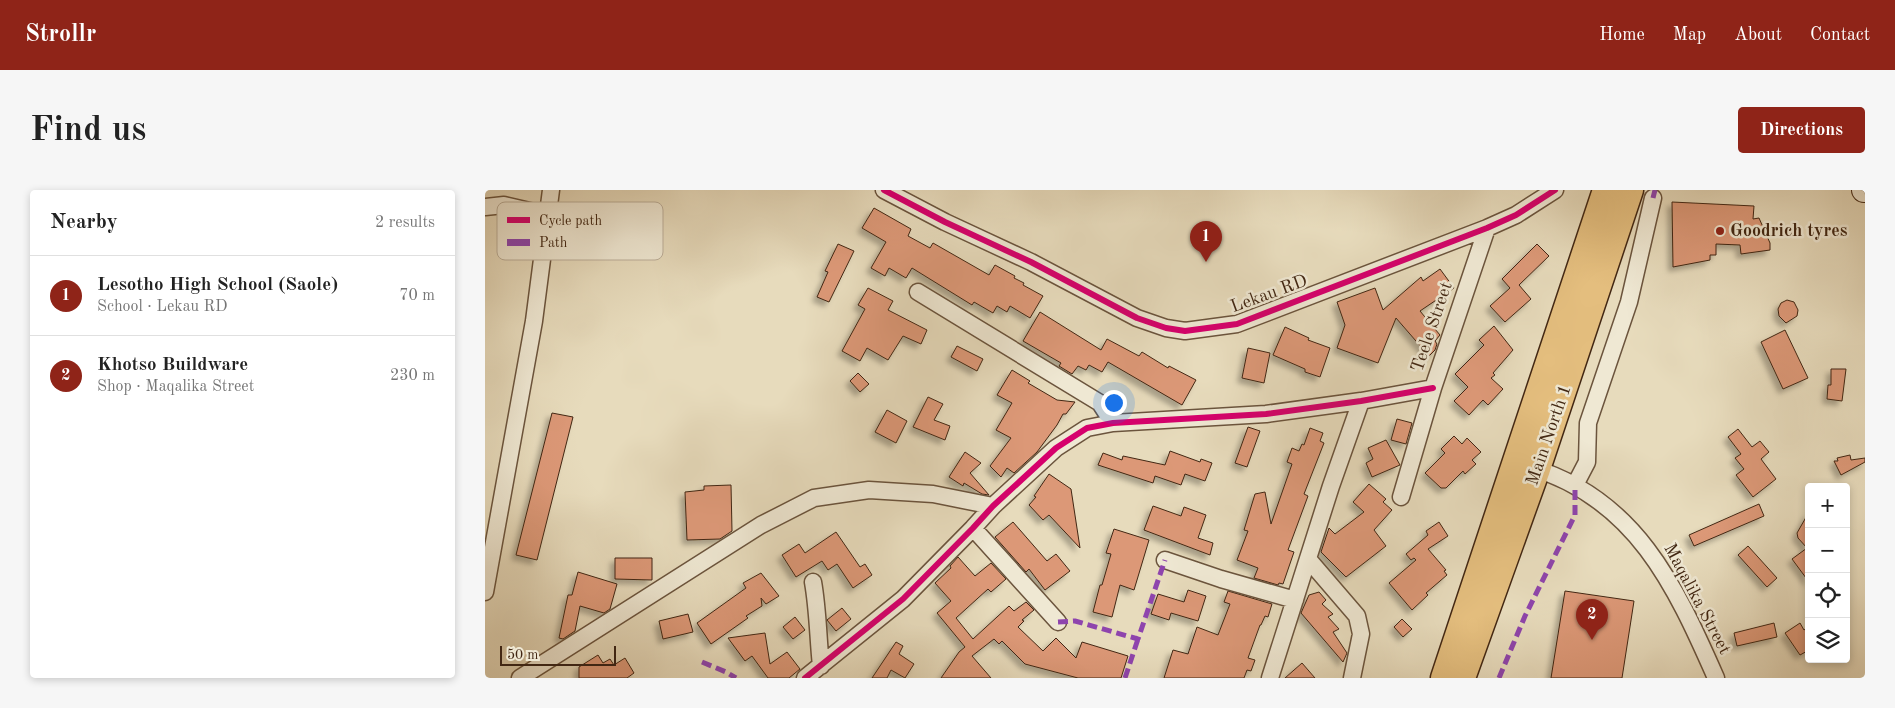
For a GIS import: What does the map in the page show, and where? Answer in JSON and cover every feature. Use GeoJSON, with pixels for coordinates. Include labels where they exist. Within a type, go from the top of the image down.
{"type":"FeatureCollection","features":[{"type":"Feature","properties":{"kind":"main road","name":"Main North 1"},"geometry":{"type":"LineString","coordinates":[[1462,678],[1527,466],[1606,190]]}},
{"type":"Feature","properties":{"kind":"main road","name":"Main North 1"},"geometry":{"type":"LineString","coordinates":[[1444,678],[1527,466],[1642,194]]}},
{"type":"Feature","properties":{"kind":"street","name":"Lekau RD"},"geometry":{"type":"LineString","coordinates":[[884,190],[945,222],[1031,262],[1137,318],[1166,328],[1185,331],[1237,324],[1487,228],[1516,215],[1555,190]]}},
{"type":"Feature","properties":{"kind":"street"},"geometry":{"type":"LineString","coordinates":[[1575,485],[1587,462],[1588,423],[1629,302],[1642,194]]}},
{"type":"Feature","properties":{"kind":"street","name":"Teele Street"},"geometry":{"type":"LineString","coordinates":[[1401,497],[1433,388],[1487,228]]}},
{"type":"Feature","properties":{"kind":"street"},"geometry":{"type":"LineString","coordinates":[[485,592],[533,321],[541,260]]}},
{"type":"Feature","properties":{"kind":"street"},"geometry":{"type":"LineString","coordinates":[[918,292],[1100,403],[1113,422]]}},
{"type":"Feature","properties":{"kind":"street"},"geometry":{"type":"LineString","coordinates":[[805,678],[903,599],[993,506],[1056,448],[1087,428],[1113,422],[1266,414],[1361,402],[1433,388]]}},
{"type":"Feature","properties":{"kind":"street"},"geometry":{"type":"LineString","coordinates":[[1270,678],[1331,486],[1361,402]]}},
{"type":"Feature","properties":{"kind":"street","name":"Maqalika Street"},"geometry":{"type":"LineString","coordinates":[[1527,466],[1575,485],[1602,502],[1632,529],[1652,555],[1699,640],[1716,678]]}},
{"type":"Feature","properties":{"kind":"street"},"geometry":{"type":"LineString","coordinates":[[520,678],[761,525],[814,498],[869,490],[933,494],[993,506]]}},
{"type":"Feature","properties":{"kind":"street"},"geometry":{"type":"LineString","coordinates":[[973,528],[1058,622]]}},
{"type":"Feature","properties":{"kind":"street"},"geometry":{"type":"LineString","coordinates":[[1308,559],[1357,616],[1361,634],[1352,678]]}},
{"type":"Feature","properties":{"kind":"street"},"geometry":{"type":"LineString","coordinates":[[1165,560],[1221,579],[1295,600]]}},
{"type":"Feature","properties":{"kind":"street"},"geometry":{"type":"LineString","coordinates":[[813,582],[821,666]]}},
{"type":"Feature","properties":{"kind":"building"},"geometry":{"type":"Polygon","coordinates":[[[1672,202],[1754,206],[1753,219],[1759,218],[1770,243],[1770,250],[1741,254],[1740,245],[1716,244],[1716,255],[1710,255],[1710,260],[1673,267],[1672,202]]]}},
{"type":"Feature","properties":{"kind":"building"},"geometry":{"type":"Polygon","coordinates":[[[874,208],[911,229],[908,236],[930,248],[933,243],[989,275],[995,265],[1015,276],[1014,278],[1024,283],[1023,285],[1043,296],[1030,318],[1010,306],[1007,312],[997,306],[993,313],[974,302],[972,305],[912,268],[906,278],[889,268],[885,276],[871,268],[886,242],[862,228],[874,208]]]}},
{"type":"Feature","properties":{"kind":"building"},"geometry":{"type":"Polygon","coordinates":[[[838,244],[854,251],[829,302],[817,297],[828,272],[825,271],[838,244]]]}},
{"type":"Feature","properties":{"kind":"building"},"geometry":{"type":"Polygon","coordinates":[[[1537,244],[1549,256],[1519,285],[1531,299],[1505,322],[1490,306],[1510,288],[1502,279],[1537,244]]]}},
{"type":"Feature","properties":{"kind":"building"},"geometry":{"type":"Polygon","coordinates":[[[1440,269],[1454,288],[1420,311],[1440,335],[1435,341],[1437,344],[1435,350],[1429,356],[1396,318],[1378,363],[1337,348],[1345,325],[1337,302],[1375,288],[1383,310],[1421,277],[1423,281],[1440,269]]]}},
{"type":"Feature","properties":{"kind":"building"},"geometry":{"type":"Polygon","coordinates":[[[868,288],[893,301],[888,310],[927,330],[921,344],[903,336],[888,360],[867,348],[860,361],[842,351],[865,309],[858,305],[868,288]]]}},
{"type":"Feature","properties":{"kind":"building"},"geometry":{"type":"Polygon","coordinates":[[[1787,300],[1794,302],[1798,310],[1797,316],[1786,323],[1779,316],[1778,309],[1781,303],[1787,300]]]}},
{"type":"Feature","properties":{"kind":"building"},"geometry":{"type":"Polygon","coordinates":[[[1040,312],[1101,350],[1107,339],[1139,356],[1142,352],[1168,368],[1169,366],[1196,380],[1182,405],[1108,362],[1102,372],[1089,365],[1086,370],[1078,366],[1072,374],[1059,366],[1061,363],[1023,341],[1040,312]]]}},
{"type":"Feature","properties":{"kind":"building"},"geometry":{"type":"Polygon","coordinates":[[[1494,326],[1513,350],[1493,373],[1495,375],[1491,378],[1503,389],[1488,405],[1483,400],[1469,415],[1454,401],[1468,387],[1455,374],[1484,345],[1479,340],[1494,326]]]}},
{"type":"Feature","properties":{"kind":"building"},"geometry":{"type":"Polygon","coordinates":[[[1285,327],[1309,338],[1308,340],[1330,348],[1320,377],[1305,372],[1305,369],[1273,355],[1285,327]]]}},
{"type":"Feature","properties":{"kind":"building"},"geometry":{"type":"Polygon","coordinates":[[[1785,330],[1808,378],[1783,389],[1761,342],[1785,330]]]}},
{"type":"Feature","properties":{"kind":"building"},"geometry":{"type":"Polygon","coordinates":[[[957,346],[983,359],[977,371],[951,357],[957,346]]]}},
{"type":"Feature","properties":{"kind":"building"},"geometry":{"type":"Polygon","coordinates":[[[1248,348],[1270,353],[1264,383],[1242,378],[1248,348]]]}},
{"type":"Feature","properties":{"kind":"building"},"geometry":{"type":"Polygon","coordinates":[[[1831,369],[1846,369],[1842,401],[1827,399],[1828,385],[1831,385],[1831,369]]]}},
{"type":"Feature","properties":{"kind":"building"},"geometry":{"type":"Polygon","coordinates":[[[1012,370],[1030,381],[1028,383],[1057,400],[1075,402],[1066,414],[1063,414],[1037,452],[1014,473],[1007,468],[1001,477],[990,466],[1011,438],[996,430],[1012,403],[997,395],[1012,370]]]}},
{"type":"Feature","properties":{"kind":"building"},"geometry":{"type":"Polygon","coordinates":[[[858,373],[869,384],[860,392],[850,381],[858,373]]]}},
{"type":"Feature","properties":{"kind":"building"},"geometry":{"type":"Polygon","coordinates":[[[928,397],[943,404],[934,420],[950,426],[945,440],[913,427],[928,397]]]}},
{"type":"Feature","properties":{"kind":"building"},"geometry":{"type":"Polygon","coordinates":[[[887,410],[907,421],[896,443],[875,432],[887,410]]]}},
{"type":"Feature","properties":{"kind":"building"},"geometry":{"type":"Polygon","coordinates":[[[552,413],[573,417],[537,560],[516,555],[552,413]]]}},
{"type":"Feature","properties":{"kind":"building"},"geometry":{"type":"Polygon","coordinates":[[[1397,419],[1412,423],[1406,444],[1391,440],[1397,419]]]}},
{"type":"Feature","properties":{"kind":"building"},"geometry":{"type":"Polygon","coordinates":[[[1248,427],[1260,431],[1247,467],[1235,463],[1248,427]]]}},
{"type":"Feature","properties":{"kind":"building"},"geometry":{"type":"Polygon","coordinates":[[[1310,428],[1323,433],[1320,441],[1324,443],[1304,494],[1308,496],[1288,550],[1294,552],[1283,584],[1279,583],[1278,585],[1254,578],[1258,568],[1237,560],[1248,531],[1244,530],[1255,494],[1265,492],[1271,524],[1292,464],[1287,462],[1292,448],[1299,451],[1302,444],[1304,445],[1310,428]]]}},
{"type":"Feature","properties":{"kind":"building"},"geometry":{"type":"Polygon","coordinates":[[[1738,429],[1752,447],[1760,441],[1769,452],[1761,459],[1776,479],[1753,497],[1736,475],[1744,469],[1735,458],[1741,454],[1728,437],[1738,429]]]}},
{"type":"Feature","properties":{"kind":"building"},"geometry":{"type":"Polygon","coordinates":[[[1454,436],[1462,444],[1467,438],[1481,452],[1472,460],[1476,464],[1465,474],[1463,471],[1446,488],[1441,488],[1425,473],[1445,453],[1441,449],[1454,436]]]}},
{"type":"Feature","properties":{"kind":"building"},"geometry":{"type":"Polygon","coordinates":[[[1386,440],[1400,465],[1372,477],[1366,463],[1373,459],[1368,448],[1386,440]]]}},
{"type":"Feature","properties":{"kind":"building"},"geometry":{"type":"Polygon","coordinates":[[[1170,451],[1200,462],[1201,459],[1212,463],[1205,481],[1185,474],[1181,485],[1155,476],[1153,483],[1098,465],[1103,453],[1122,460],[1123,456],[1165,465],[1170,451]]]}},
{"type":"Feature","properties":{"kind":"building"},"geometry":{"type":"Polygon","coordinates":[[[965,452],[981,463],[970,473],[989,495],[982,494],[964,483],[963,486],[949,477],[965,452]]]}},
{"type":"Feature","properties":{"kind":"building"},"geometry":{"type":"Polygon","coordinates":[[[1850,455],[1851,460],[1865,458],[1865,462],[1841,475],[1834,461],[1838,461],[1837,458],[1850,455]]]}},
{"type":"Feature","properties":{"kind":"building"},"geometry":{"type":"Polygon","coordinates":[[[1049,474],[1071,489],[1080,548],[1049,515],[1043,520],[1029,505],[1036,497],[1034,496],[1049,474]]]}},
{"type":"Feature","properties":{"kind":"building"},"geometry":{"type":"Polygon","coordinates":[[[1369,484],[1386,499],[1383,502],[1392,510],[1374,530],[1386,546],[1346,577],[1321,552],[1329,528],[1335,534],[1364,512],[1353,502],[1369,484]]]}},
{"type":"Feature","properties":{"kind":"building"},"geometry":{"type":"Polygon","coordinates":[[[731,485],[732,531],[720,539],[687,540],[685,492],[704,490],[704,486],[731,485]]]}},
{"type":"Feature","properties":{"kind":"building"},"geometry":{"type":"Polygon","coordinates":[[[1759,504],[1764,516],[1694,546],[1689,535],[1759,504]]]}},
{"type":"Feature","properties":{"kind":"building"},"geometry":{"type":"Polygon","coordinates":[[[1153,506],[1181,516],[1184,507],[1206,515],[1198,538],[1213,543],[1210,555],[1144,530],[1153,506]]]}},
{"type":"Feature","properties":{"kind":"building"},"geometry":{"type":"Polygon","coordinates":[[[1805,519],[1805,546],[1798,538],[1797,533],[1805,519]]]}},
{"type":"Feature","properties":{"kind":"building"},"geometry":{"type":"Polygon","coordinates":[[[1013,522],[1047,561],[1056,554],[1070,571],[1045,590],[1029,569],[1026,572],[995,537],[1013,522]]]}},
{"type":"Feature","properties":{"kind":"building"},"geometry":{"type":"Polygon","coordinates":[[[1439,522],[1448,536],[1428,549],[1446,570],[1444,571],[1447,575],[1426,593],[1428,595],[1412,610],[1389,583],[1416,560],[1414,558],[1411,560],[1406,554],[1428,535],[1426,531],[1439,522]]]}},
{"type":"Feature","properties":{"kind":"building"},"geometry":{"type":"Polygon","coordinates":[[[1114,529],[1149,540],[1134,590],[1120,585],[1112,617],[1093,612],[1111,554],[1106,553],[1114,529]]]}},
{"type":"Feature","properties":{"kind":"building"},"geometry":{"type":"Polygon","coordinates":[[[836,532],[860,567],[865,564],[872,575],[853,588],[837,564],[828,570],[822,561],[796,577],[782,555],[799,544],[805,553],[836,532]]]}},
{"type":"Feature","properties":{"kind":"building"},"geometry":{"type":"Polygon","coordinates":[[[1748,546],[1777,578],[1767,587],[1738,555],[1748,546]]]}},
{"type":"Feature","properties":{"kind":"building"},"geometry":{"type":"Polygon","coordinates":[[[1805,549],[1805,577],[1792,559],[1805,549]]]}},
{"type":"Feature","properties":{"kind":"building"},"geometry":{"type":"Polygon","coordinates":[[[958,557],[975,576],[991,563],[1006,579],[991,592],[988,589],[956,618],[973,639],[1009,606],[1014,611],[1026,602],[1034,610],[1022,620],[1024,621],[1018,627],[1043,651],[1056,638],[1076,658],[1082,642],[1128,656],[1121,678],[1078,678],[1025,664],[1002,641],[999,644],[994,639],[972,656],[991,678],[941,678],[959,652],[965,647],[937,613],[951,601],[935,583],[951,568],[950,566],[958,557]]]}},
{"type":"Feature","properties":{"kind":"building"},"geometry":{"type":"Polygon","coordinates":[[[615,558],[652,558],[652,580],[615,579],[615,558]]]}},
{"type":"Feature","properties":{"kind":"building"},"geometry":{"type":"Polygon","coordinates":[[[578,572],[617,584],[610,609],[604,613],[580,606],[575,631],[563,639],[559,638],[568,595],[572,595],[578,572]]]}},
{"type":"Feature","properties":{"kind":"building"},"geometry":{"type":"Polygon","coordinates":[[[761,573],[779,596],[766,604],[761,598],[762,606],[746,616],[748,618],[711,644],[697,623],[746,588],[743,583],[761,573]]]}},
{"type":"Feature","properties":{"kind":"building"},"geometry":{"type":"Polygon","coordinates":[[[1188,590],[1206,596],[1198,621],[1171,613],[1169,620],[1151,614],[1158,594],[1184,602],[1188,590]]]}},
{"type":"Feature","properties":{"kind":"building"},"geometry":{"type":"Polygon","coordinates":[[[1228,591],[1272,604],[1268,617],[1265,616],[1260,625],[1248,658],[1255,660],[1251,671],[1247,670],[1244,678],[1164,678],[1173,650],[1188,654],[1197,627],[1218,635],[1230,604],[1224,602],[1228,591]]]}},
{"type":"Feature","properties":{"kind":"building"},"geometry":{"type":"Polygon","coordinates":[[[1565,591],[1634,601],[1622,678],[1551,678],[1565,591]]]}},
{"type":"Feature","properties":{"kind":"building"},"geometry":{"type":"Polygon","coordinates":[[[1319,592],[1326,600],[1322,604],[1333,614],[1328,617],[1339,629],[1333,632],[1347,653],[1343,662],[1301,613],[1309,595],[1319,592]]]}},
{"type":"Feature","properties":{"kind":"building"},"geometry":{"type":"Polygon","coordinates":[[[842,608],[851,619],[836,631],[827,620],[842,608]]]}},
{"type":"Feature","properties":{"kind":"building"},"geometry":{"type":"Polygon","coordinates":[[[688,614],[693,632],[663,639],[659,621],[688,614]]]}},
{"type":"Feature","properties":{"kind":"building"},"geometry":{"type":"Polygon","coordinates":[[[795,617],[805,630],[793,639],[783,627],[795,617]]]}},
{"type":"Feature","properties":{"kind":"building"},"geometry":{"type":"Polygon","coordinates":[[[1402,619],[1412,629],[1403,637],[1394,627],[1402,619]]]}},
{"type":"Feature","properties":{"kind":"building"},"geometry":{"type":"Polygon","coordinates":[[[1774,623],[1777,637],[1737,646],[1734,633],[1774,623]]]}},
{"type":"Feature","properties":{"kind":"building"},"geometry":{"type":"Polygon","coordinates":[[[1800,623],[1805,629],[1805,652],[1800,655],[1785,633],[1800,623]]]}},
{"type":"Feature","properties":{"kind":"building"},"geometry":{"type":"Polygon","coordinates":[[[765,633],[770,664],[787,652],[800,669],[789,678],[768,678],[752,656],[745,661],[728,638],[765,633]]]}},
{"type":"Feature","properties":{"kind":"building"},"geometry":{"type":"Polygon","coordinates":[[[896,642],[903,646],[899,654],[914,664],[905,678],[891,670],[887,678],[872,678],[896,642]]]}},
{"type":"Feature","properties":{"kind":"building"},"geometry":{"type":"Polygon","coordinates":[[[598,655],[603,663],[610,659],[614,665],[625,658],[634,673],[627,678],[579,678],[579,667],[598,655]]]}},
{"type":"Feature","properties":{"kind":"building"},"geometry":{"type":"Polygon","coordinates":[[[1302,663],[1315,678],[1285,678],[1302,663]]]}},
{"type":"Feature","properties":{"kind":"marked path"},"geometry":{"type":"LineString","coordinates":[[1653,198],[1655,190]]}},
{"type":"Feature","properties":{"kind":"marked path"},"geometry":{"type":"LineString","coordinates":[[1499,678],[1525,616],[1575,515],[1575,485]]}},
{"type":"Feature","properties":{"kind":"marked path"},"geometry":{"type":"LineString","coordinates":[[1058,622],[1075,621],[1138,639],[1165,560]]}},
{"type":"Feature","properties":{"kind":"marked path"},"geometry":{"type":"LineString","coordinates":[[1125,678],[1138,639]]}},
{"type":"Feature","properties":{"kind":"marked path"},"geometry":{"type":"LineString","coordinates":[[702,662],[736,678]]}},
{"type":"Feature","properties":{"kind":"cycle path"},"geometry":{"type":"LineString","coordinates":[[884,190],[945,222],[1031,262],[1137,318],[1166,328],[1185,331],[1237,324],[1487,228],[1516,215],[1555,190]]}},
{"type":"Feature","properties":{"kind":"cycle path"},"geometry":{"type":"LineString","coordinates":[[805,678],[903,599],[993,506],[1056,448],[1087,428],[1113,423],[1266,414],[1361,401],[1433,388]]}},
{"type":"Feature","properties":{"kind":"place","name":"Goodrich tyres"},"geometry":{"type":"Point","coordinates":[1720,231]}},
{"type":"Feature","properties":{"kind":"place","name":"Lesotho High School (Saole)"},"geometry":{"type":"Point","coordinates":[1206,262]}},
{"type":"Feature","properties":{"kind":"place","name":"Khotso Buildware"},"geometry":{"type":"Point","coordinates":[1592,640]}}]}
